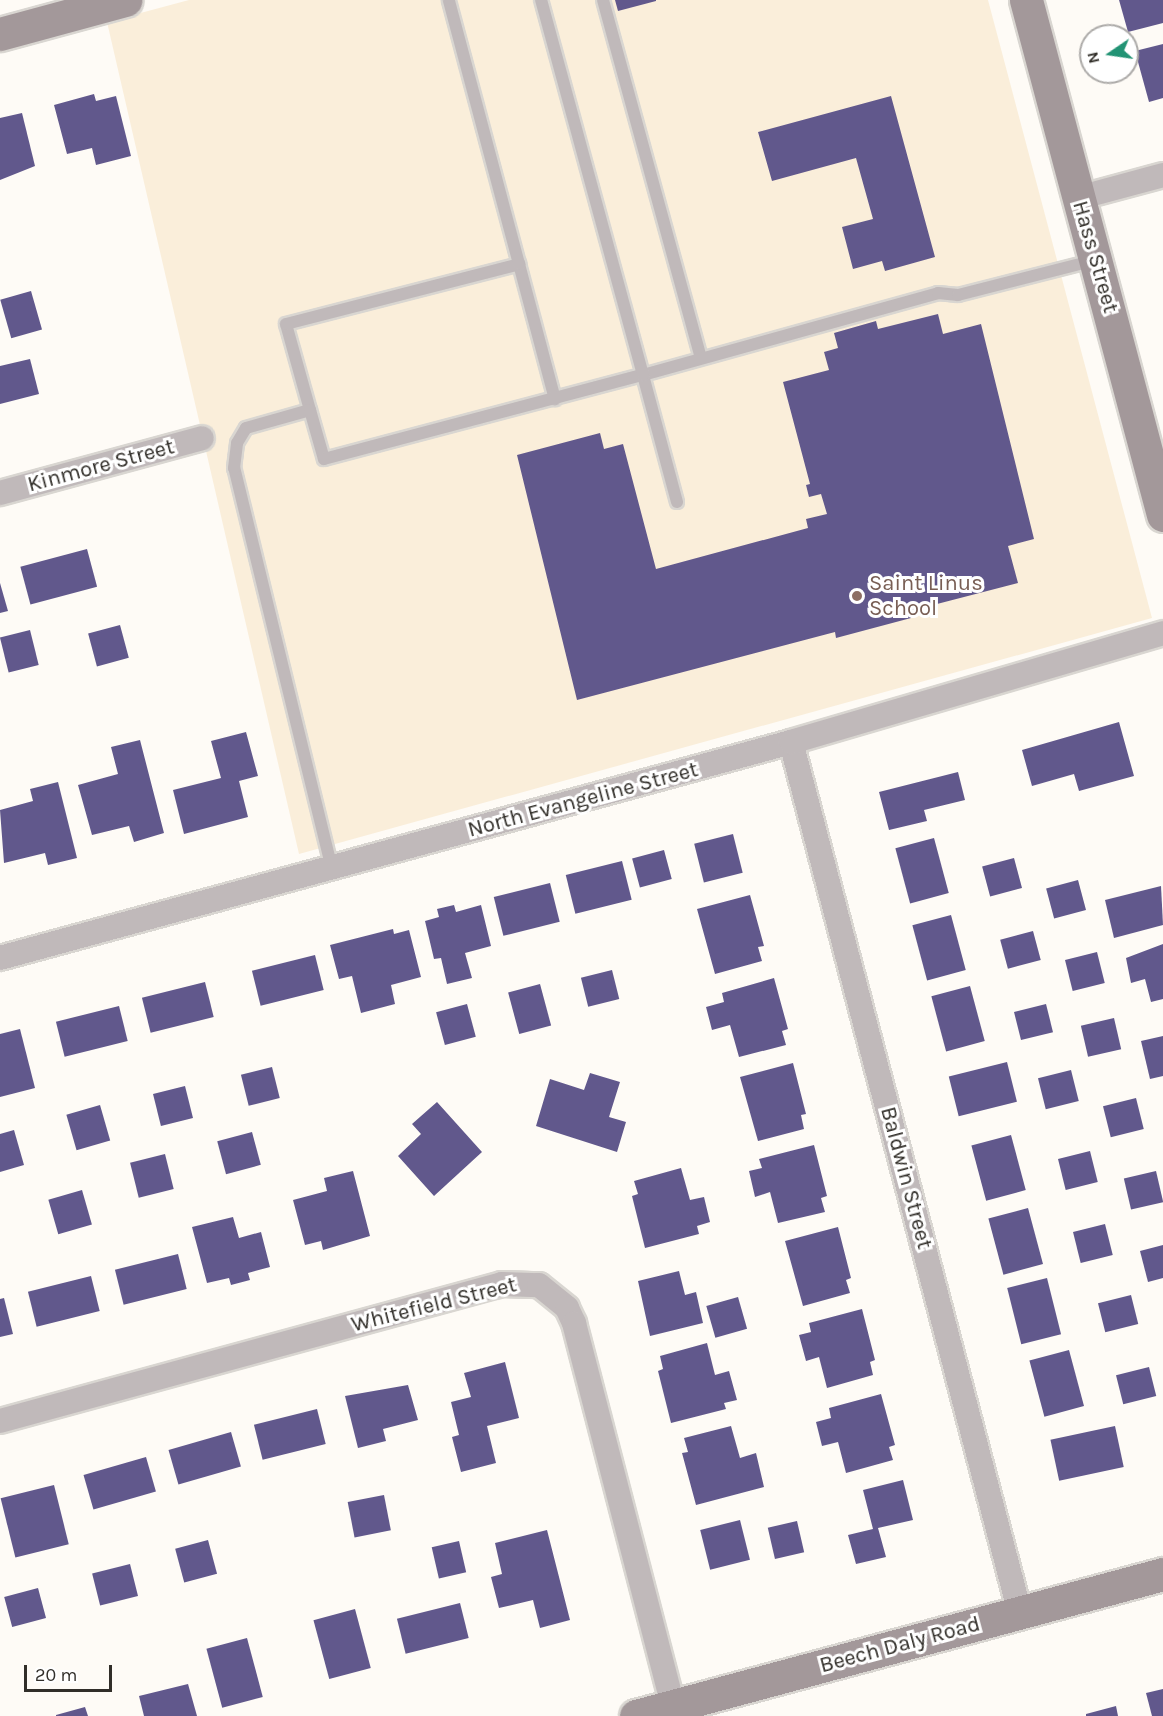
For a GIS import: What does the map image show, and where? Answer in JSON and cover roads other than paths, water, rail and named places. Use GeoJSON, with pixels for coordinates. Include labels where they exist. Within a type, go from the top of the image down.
{"type":"FeatureCollection","features":[{"type":"Feature","properties":{"kind":"street"},"geometry":{"type":"LineString","coordinates":[[0,34],[125,0]]}},
{"type":"Feature","properties":{"kind":"street","name":"Hass Street"},"geometry":{"type":"LineString","coordinates":[[1026,0],[1163,515]]}},
{"type":"Feature","properties":{"kind":"street"},"geometry":{"type":"LineString","coordinates":[[1078,198],[1163,175]]}},
{"type":"Feature","properties":{"kind":"street","name":"Kinmore Street"},"geometry":{"type":"LineString","coordinates":[[0,493],[202,438]]}},
{"type":"Feature","properties":{"kind":"street","name":"North Evangeline Street"},"geometry":{"type":"LineString","coordinates":[[0,958],[791,742],[1163,633]]}},
{"type":"Feature","properties":{"kind":"street","name":"Baldwin Street"},"geometry":{"type":"LineString","coordinates":[[791,742],[1020,1613]]}},
{"type":"Feature","properties":{"kind":"street","name":"Whitefield Street"},"geometry":{"type":"LineString","coordinates":[[0,1420],[502,1284],[538,1286],[561,1301],[574,1323],[673,1706]]}},
{"type":"Feature","properties":{"kind":"street","name":"Beech Daly Road"},"geometry":{"type":"LineString","coordinates":[[636,1716],[1163,1574]]}},
{"type":"Feature","properties":{"kind":"lane"},"geometry":{"type":"LineString","coordinates":[[449,0],[555,399]]}},
{"type":"Feature","properties":{"kind":"lane"},"geometry":{"type":"LineString","coordinates":[[541,0],[677,502]]}},
{"type":"Feature","properties":{"kind":"lane"},"geometry":{"type":"LineString","coordinates":[[603,0],[701,358]]}},
{"type":"Feature","properties":{"kind":"lane"},"geometry":{"type":"LineString","coordinates":[[519,264],[286,324],[324,459],[555,399],[938,292],[958,295],[1096,260]]}},
{"type":"Feature","properties":{"kind":"lane"},"geometry":{"type":"LineString","coordinates":[[310,410],[246,428],[237,444],[234,468],[332,869]]}},
{"type":"Feature","properties":{"kind":"place","name":"Saint Linus School"},"geometry":{"type":"Point","coordinates":[857,596]}}]}
